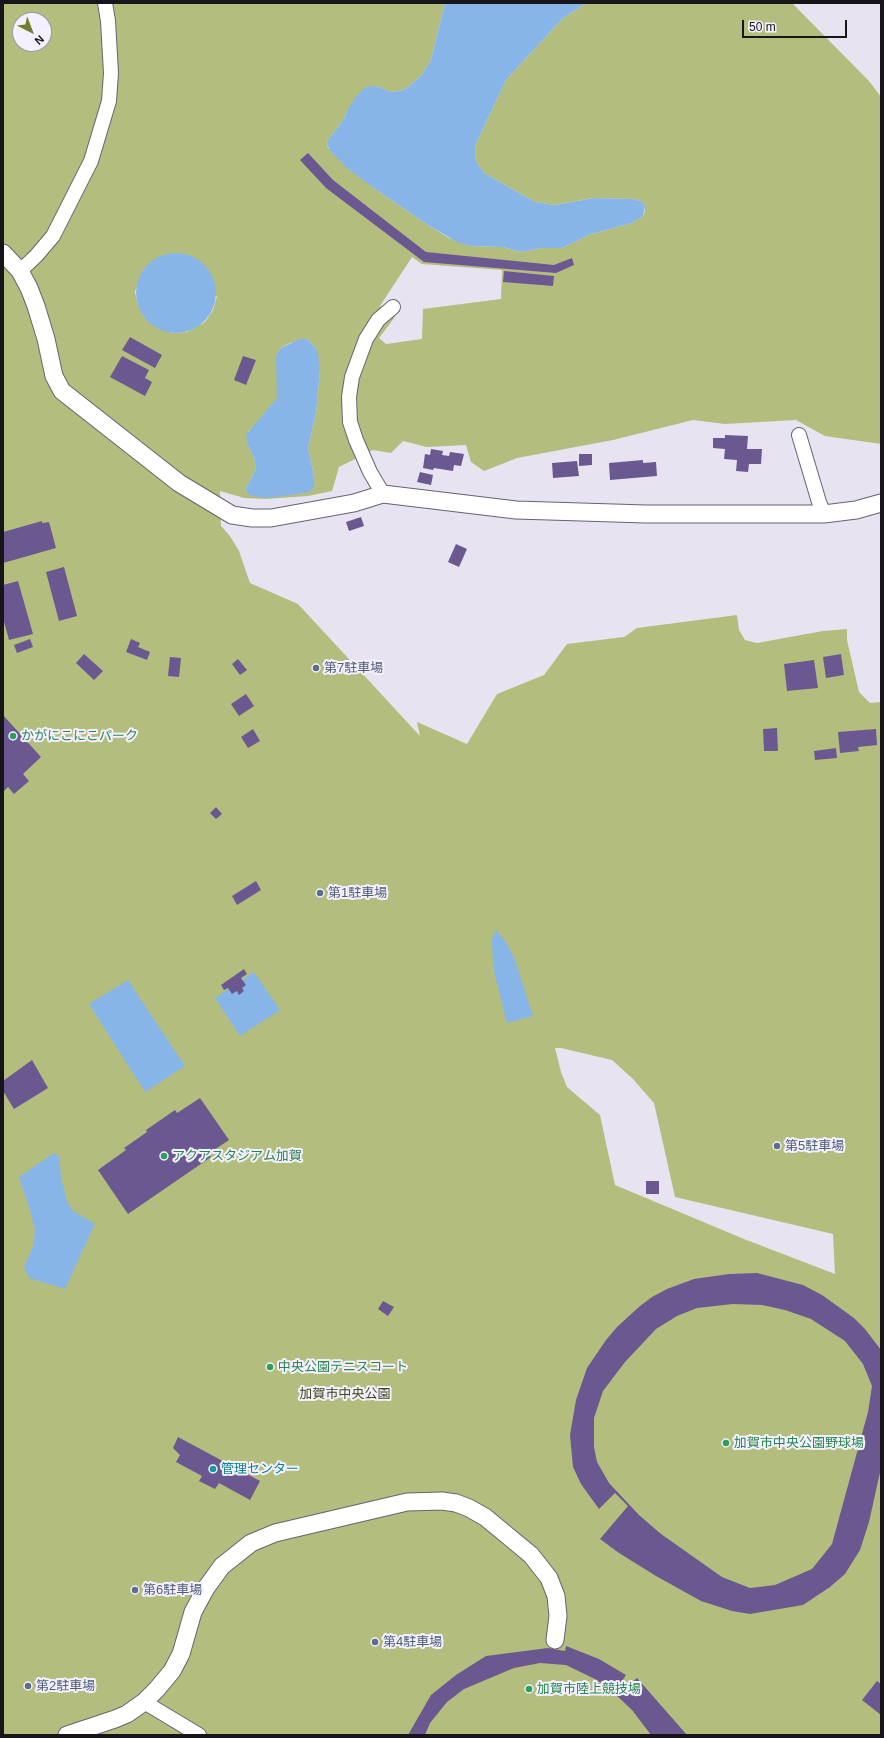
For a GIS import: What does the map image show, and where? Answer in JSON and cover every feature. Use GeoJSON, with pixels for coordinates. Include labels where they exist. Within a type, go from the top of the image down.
{"type":"FeatureCollection","features":[{"type":"Feature","properties":{"kind":"street"},"geometry":{"type":"LineString","coordinates":[[20,271],[36,256],[53,236],[76,193],[94,154],[109,100],[111,73],[108,21],[105,3]]}},
{"type":"Feature","properties":{"kind":"street"},"geometry":{"type":"LineString","coordinates":[[3,253],[20,271],[36,306],[54,376],[62,391],[179,483],[232,515],[252,518],[271,518],[354,503],[383,494],[516,510],[646,514],[824,514],[856,510],[881,503]]}},
{"type":"Feature","properties":{"kind":"street"},"geometry":{"type":"LineString","coordinates":[[383,494],[370,472],[356,440],[350,422],[349,397],[352,377],[366,339],[378,320],[393,307]]}},
{"type":"Feature","properties":{"kind":"street"},"geometry":{"type":"LineString","coordinates":[[799,435],[824,514]]}},
{"type":"Feature","properties":{"kind":"street"},"geometry":{"type":"LineString","coordinates":[[67,1735],[127,1714],[144,1702],[157,1689],[172,1671],[181,1654],[193,1612],[214,1574],[236,1554],[251,1543],[275,1533],[407,1502],[442,1501],[456,1503],[469,1508],[485,1517],[531,1555],[549,1578],[556,1596],[558,1616],[555,1640]]}},
{"type":"Feature","properties":{"kind":"street"},"geometry":{"type":"LineString","coordinates":[[144,1702],[199,1735]]}},
{"type":"Feature","properties":{"kind":"green space","name":"加賀市中央公園"},"geometry":{"type":"Polygon","coordinates":[[[3,3],[445,3],[431,60],[421,76],[407,88],[400,91],[391,92],[376,86],[347,111],[344,119],[328,140],[328,148],[375,189],[449,238],[470,246],[503,247],[521,252],[541,248],[562,248],[591,234],[632,223],[643,216],[645,211],[644,203],[632,199],[592,198],[555,205],[535,202],[484,173],[476,161],[475,146],[506,80],[562,19],[586,3],[792,3],[869,81],[881,97],[881,444],[825,436],[796,420],[725,424],[693,420],[613,440],[517,458],[484,471],[471,462],[466,445],[427,447],[403,441],[391,453],[373,450],[339,467],[332,491],[308,496],[266,499],[244,498],[220,491],[221,526],[230,536],[239,551],[250,583],[298,604],[420,736],[417,722],[467,744],[497,694],[544,675],[567,644],[624,637],[637,628],[737,615],[739,630],[745,640],[757,643],[823,631],[847,629],[847,640],[859,692],[870,703],[881,702],[881,1735],[3,1735],[3,3]],[[412,257],[380,306],[395,317],[379,338],[386,344],[422,339],[423,309],[501,299],[502,270],[422,264],[412,257]],[[143,270],[135,292],[138,305],[144,317],[158,328],[173,333],[187,332],[205,322],[213,310],[217,296],[143,270]],[[307,339],[290,343],[281,348],[277,354],[277,398],[255,426],[248,432],[248,446],[254,457],[256,469],[245,490],[275,496],[306,493],[314,476],[308,448],[316,413],[320,370],[315,347],[307,339]],[[555,1048],[561,1072],[567,1087],[600,1115],[615,1185],[744,1239],[835,1274],[833,1234],[675,1197],[654,1103],[633,1079],[612,1060],[561,1048],[555,1048]]]}},
{"type":"Feature","properties":{"kind":"water"},"geometry":{"type":"Polygon","coordinates":[[[445,3],[586,3],[562,19],[506,80],[475,146],[476,161],[484,173],[535,202],[555,205],[593,198],[632,199],[644,203],[645,207],[643,216],[632,223],[591,234],[562,248],[541,248],[521,252],[503,247],[470,246],[457,242],[428,225],[347,168],[330,151],[327,144],[328,140],[344,119],[357,95],[366,87],[376,86],[391,92],[400,91],[407,88],[421,76],[431,60],[445,3]]]}},
{"type":"Feature","properties":{"kind":"water"},"geometry":{"type":"Polygon","coordinates":[[[168,253],[184,253],[198,259],[210,271],[216,285],[216,301],[210,315],[198,327],[184,333],[168,333],[154,327],[142,315],[136,301],[136,285],[142,271],[154,259],[168,253]]]}},
{"type":"Feature","properties":{"kind":"water"},"geometry":{"type":"Polygon","coordinates":[[[300,339],[307,339],[315,347],[318,354],[320,370],[316,413],[308,448],[314,476],[314,487],[311,491],[306,493],[266,498],[253,496],[248,494],[245,490],[256,469],[254,457],[248,446],[246,435],[277,398],[276,356],[278,352],[281,348],[300,339]]]}},
{"type":"Feature","properties":{"kind":"water"},"geometry":{"type":"Polygon","coordinates":[[[496,930],[506,942],[514,957],[533,1016],[507,1023],[493,962],[492,942],[493,935],[496,930]]]}},
{"type":"Feature","properties":{"kind":"water"},"geometry":{"type":"Polygon","coordinates":[[[254,972],[280,1010],[240,1036],[215,998],[254,972]]]}},
{"type":"Feature","properties":{"kind":"water"},"geometry":{"type":"Polygon","coordinates":[[[128,980],[185,1066],[145,1092],[89,1004],[128,980]]]}},
{"type":"Feature","properties":{"kind":"water"},"geometry":{"type":"Polygon","coordinates":[[[54,1153],[59,1156],[61,1177],[67,1201],[73,1211],[95,1224],[65,1289],[29,1278],[24,1267],[33,1246],[35,1230],[19,1177],[54,1153]]]}},
{"type":"Feature","properties":{"kind":"building"},"geometry":{"type":"Polygon","coordinates":[[[308,153],[333,180],[426,252],[554,265],[572,258],[574,265],[556,273],[424,262],[326,188],[300,160],[308,153]]]}},
{"type":"Feature","properties":{"kind":"building"},"geometry":{"type":"Polygon","coordinates":[[[504,271],[554,276],[553,286],[503,282],[504,271]]]}},
{"type":"Feature","properties":{"kind":"building"},"geometry":{"type":"Polygon","coordinates":[[[130,337],[162,355],[155,368],[122,350],[130,337]]]}},
{"type":"Feature","properties":{"kind":"building"},"geometry":{"type":"Polygon","coordinates":[[[122,356],[149,370],[145,378],[152,382],[145,396],[110,377],[122,356]]]}},
{"type":"Feature","properties":{"kind":"building"},"geometry":{"type":"Polygon","coordinates":[[[243,356],[256,360],[246,385],[234,380],[243,356]]]}},
{"type":"Feature","properties":{"kind":"building"},"geometry":{"type":"Polygon","coordinates":[[[725,435],[748,436],[747,449],[762,449],[761,464],[749,464],[748,472],[736,471],[737,460],[724,459],[725,449],[713,448],[713,438],[725,438],[725,435]]]}},
{"type":"Feature","properties":{"kind":"building"},"geometry":{"type":"Polygon","coordinates":[[[431,449],[443,451],[442,455],[449,456],[450,452],[464,454],[461,466],[454,465],[453,471],[423,468],[425,454],[430,455],[431,449]]]}},
{"type":"Feature","properties":{"kind":"building"},"geometry":{"type":"Polygon","coordinates":[[[579,454],[592,454],[592,465],[579,466],[579,454]]]}},
{"type":"Feature","properties":{"kind":"building"},"geometry":{"type":"Polygon","coordinates":[[[643,460],[643,463],[656,462],[657,476],[610,480],[609,463],[643,460]]]}},
{"type":"Feature","properties":{"kind":"building"},"geometry":{"type":"Polygon","coordinates":[[[577,461],[579,476],[553,478],[552,463],[577,461]]]}},
{"type":"Feature","properties":{"kind":"building"},"geometry":{"type":"Polygon","coordinates":[[[420,472],[433,475],[431,485],[417,482],[420,472]]]}},
{"type":"Feature","properties":{"kind":"building"},"geometry":{"type":"Polygon","coordinates":[[[361,517],[364,526],[349,531],[346,522],[361,517]]]}},
{"type":"Feature","properties":{"kind":"building"},"geometry":{"type":"Polygon","coordinates":[[[42,521],[42,523],[49,522],[56,548],[3,563],[3,532],[42,521]]]}},
{"type":"Feature","properties":{"kind":"building"},"geometry":{"type":"Polygon","coordinates":[[[456,544],[467,549],[459,567],[448,562],[456,544]]]}},
{"type":"Feature","properties":{"kind":"building"},"geometry":{"type":"Polygon","coordinates":[[[64,567],[77,616],[59,621],[46,572],[64,567]]]}},
{"type":"Feature","properties":{"kind":"building"},"geometry":{"type":"Polygon","coordinates":[[[18,581],[33,634],[9,640],[3,618],[3,585],[18,581]]]}},
{"type":"Feature","properties":{"kind":"building"},"geometry":{"type":"Polygon","coordinates":[[[30,639],[33,647],[17,653],[14,645],[30,639]]]}},
{"type":"Feature","properties":{"kind":"building"},"geometry":{"type":"Polygon","coordinates":[[[131,639],[140,643],[138,647],[150,652],[147,660],[126,652],[131,639]]]}},
{"type":"Feature","properties":{"kind":"building"},"geometry":{"type":"Polygon","coordinates":[[[84,654],[103,671],[94,680],[76,663],[84,654]]]}},
{"type":"Feature","properties":{"kind":"building"},"geometry":{"type":"Polygon","coordinates":[[[841,654],[844,675],[826,678],[823,657],[841,654]]]}},
{"type":"Feature","properties":{"kind":"building"},"geometry":{"type":"Polygon","coordinates":[[[170,657],[181,658],[179,677],[168,676],[170,657]]]}},
{"type":"Feature","properties":{"kind":"building"},"geometry":{"type":"Polygon","coordinates":[[[238,659],[247,670],[240,675],[232,664],[238,659]]]}},
{"type":"Feature","properties":{"kind":"building"},"geometry":{"type":"Polygon","coordinates":[[[814,660],[818,688],[787,691],[784,664],[814,660]]]}},
{"type":"Feature","properties":{"kind":"building"},"geometry":{"type":"Polygon","coordinates":[[[246,694],[254,706],[239,716],[231,704],[246,694]]]}},
{"type":"Feature","properties":{"kind":"building","name":"かがにこにこパーク"},"geometry":{"type":"Polygon","coordinates":[[[3,715],[41,757],[23,774],[29,781],[14,794],[8,787],[3,792],[3,715]]]}},
{"type":"Feature","properties":{"kind":"building"},"geometry":{"type":"Polygon","coordinates":[[[777,728],[778,751],[764,751],[763,729],[777,728]]]}},
{"type":"Feature","properties":{"kind":"building"},"geometry":{"type":"Polygon","coordinates":[[[253,729],[260,741],[248,748],[241,737],[253,729]]]}},
{"type":"Feature","properties":{"kind":"building"},"geometry":{"type":"Polygon","coordinates":[[[876,729],[877,745],[858,747],[859,751],[840,753],[838,732],[876,729]]]}},
{"type":"Feature","properties":{"kind":"building"},"geometry":{"type":"Polygon","coordinates":[[[836,748],[837,758],[815,760],[814,751],[836,748]]]}},
{"type":"Feature","properties":{"kind":"building"},"geometry":{"type":"Polygon","coordinates":[[[216,807],[222,814],[216,819],[210,813],[216,807]]]}},
{"type":"Feature","properties":{"kind":"building"},"geometry":{"type":"Polygon","coordinates":[[[256,881],[261,890],[237,905],[232,896],[256,881]]]}},
{"type":"Feature","properties":{"kind":"building"},"geometry":{"type":"Polygon","coordinates":[[[244,969],[247,974],[241,978],[246,985],[242,988],[244,991],[239,995],[237,991],[232,994],[228,988],[224,990],[221,985],[244,969]]]}},
{"type":"Feature","properties":{"kind":"building"},"geometry":{"type":"Polygon","coordinates":[[[32,1060],[48,1088],[14,1109],[3,1091],[3,1081],[32,1060]]]}},
{"type":"Feature","properties":{"kind":"building","name":"アクアスタジアム加賀"},"geometry":{"type":"Polygon","coordinates":[[[200,1098],[229,1140],[208,1154],[211,1157],[128,1214],[98,1170],[126,1150],[124,1148],[147,1132],[146,1130],[175,1110],[177,1113],[200,1098]]]}},
{"type":"Feature","properties":{"kind":"building"},"geometry":{"type":"Polygon","coordinates":[[[646,1181],[659,1181],[659,1194],[646,1194],[646,1181]]]}},
{"type":"Feature","properties":{"kind":"building"},"geometry":{"type":"Polygon","coordinates":[[[757,1273],[803,1285],[822,1295],[854,1318],[865,1329],[881,1350],[881,1468],[869,1522],[860,1550],[845,1574],[830,1587],[803,1605],[750,1614],[732,1611],[701,1601],[656,1576],[619,1553],[600,1539],[628,1506],[615,1493],[599,1509],[581,1484],[573,1467],[570,1435],[576,1400],[587,1368],[606,1340],[617,1327],[640,1306],[652,1297],[667,1289],[694,1279],[729,1274],[757,1273]],[[733,1304],[697,1308],[677,1316],[656,1329],[625,1362],[603,1391],[594,1418],[594,1447],[597,1462],[609,1483],[639,1515],[661,1534],[722,1577],[750,1588],[775,1585],[812,1569],[832,1544],[868,1412],[872,1386],[863,1364],[845,1341],[811,1319],[785,1310],[762,1305],[733,1304]]]}},
{"type":"Feature","properties":{"kind":"building"},"geometry":{"type":"Polygon","coordinates":[[[383,1301],[394,1307],[388,1316],[378,1309],[383,1301]]]}},
{"type":"Feature","properties":{"kind":"building","name":"管理センター"},"geometry":{"type":"Polygon","coordinates":[[[178,1437],[260,1481],[250,1500],[219,1483],[215,1489],[199,1481],[202,1476],[176,1462],[180,1455],[173,1448],[178,1437]]]}},
{"type":"Feature","properties":{"kind":"building"},"geometry":{"type":"Polygon","coordinates":[[[566,1646],[599,1659],[626,1675],[618,1687],[622,1691],[637,1678],[687,1735],[651,1735],[632,1710],[597,1680],[566,1665],[540,1663],[514,1668],[464,1689],[447,1702],[430,1723],[425,1735],[408,1735],[431,1695],[456,1675],[486,1656],[548,1648],[565,1651],[566,1646]]]}},
{"type":"Feature","properties":{"kind":"building"},"geometry":{"type":"Polygon","coordinates":[[[877,1681],[881,1684],[881,1715],[862,1700],[877,1681]]]}},
{"type":"Feature","properties":{"kind":"place","name":"第7駐車場"},"geometry":{"type":"Point","coordinates":[316,668]}},
{"type":"Feature","properties":{"kind":"place","name":"かがにこにこパーク"},"geometry":{"type":"Point","coordinates":[13,736]}},
{"type":"Feature","properties":{"kind":"place","name":"第1駐車場"},"geometry":{"type":"Point","coordinates":[320,893]}},
{"type":"Feature","properties":{"kind":"place","name":"第5駐車場"},"geometry":{"type":"Point","coordinates":[777,1146]}},
{"type":"Feature","properties":{"kind":"place","name":"アクアスタジアム加賀"},"geometry":{"type":"Point","coordinates":[164,1156]}},
{"type":"Feature","properties":{"kind":"place","name":"中央公園テニスコート"},"geometry":{"type":"Point","coordinates":[270,1367]}},
{"type":"Feature","properties":{"kind":"place","name":"加賀市中央公園野球場"},"geometry":{"type":"Point","coordinates":[726,1443]}},
{"type":"Feature","properties":{"kind":"place","name":"管理センター"},"geometry":{"type":"Point","coordinates":[213,1469]}},
{"type":"Feature","properties":{"kind":"place","name":"第6駐車場"},"geometry":{"type":"Point","coordinates":[135,1590]}},
{"type":"Feature","properties":{"kind":"place","name":"第4駐車場"},"geometry":{"type":"Point","coordinates":[375,1642]}},
{"type":"Feature","properties":{"kind":"place","name":"第2駐車場"},"geometry":{"type":"Point","coordinates":[28,1686]}},
{"type":"Feature","properties":{"kind":"place","name":"加賀市陸上競技場"},"geometry":{"type":"Point","coordinates":[529,1689]}}]}
